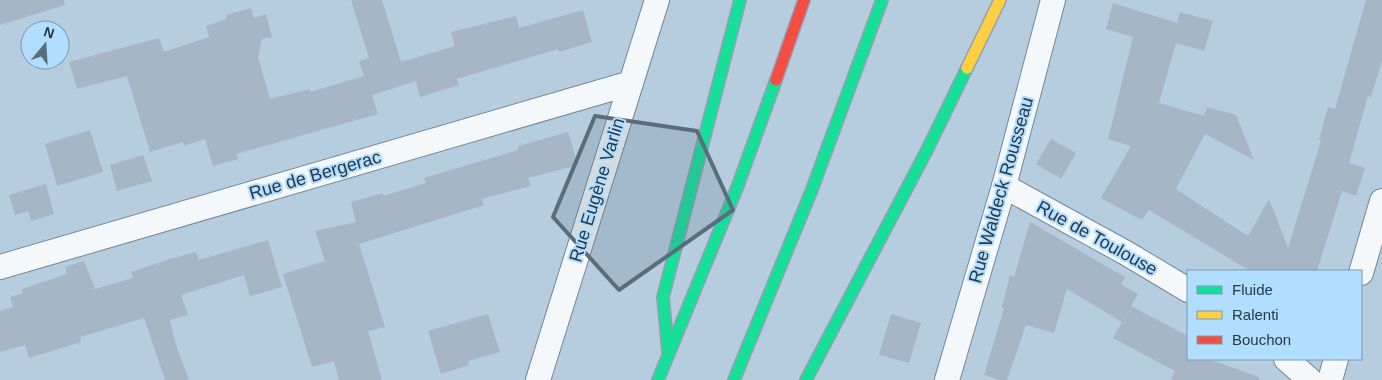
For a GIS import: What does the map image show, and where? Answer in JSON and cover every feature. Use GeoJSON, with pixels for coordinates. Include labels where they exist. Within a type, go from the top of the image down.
{"type":"FeatureCollection","features":[{"type":"Feature","properties":{"kind":"highway"},"geometry":{"type":"LineString","coordinates":[[668,356],[663,297],[740,0]]}},
{"type":"Feature","properties":{"kind":"highway"},"geometry":{"type":"LineString","coordinates":[[658,380],[737,188],[804,0]]}},
{"type":"Feature","properties":{"kind":"highway"},"geometry":{"type":"LineString","coordinates":[[734,380],[811,192],[882,0]]}},
{"type":"Feature","properties":{"kind":"highway"},"geometry":{"type":"LineString","coordinates":[[806,380],[927,150],[1000,0]]}},
{"type":"Feature","properties":{"kind":"street","name":"Rue Eugène Varlin"},"geometry":{"type":"LineString","coordinates":[[538,380],[657,0]]}},
{"type":"Feature","properties":{"kind":"street","name":"Rue Waldeck Rousseau"},"geometry":{"type":"LineString","coordinates":[[947,380],[1004,186],[1053,0]]}},
{"type":"Feature","properties":{"kind":"street","name":"Rue de Bergerac"},"geometry":{"type":"LineString","coordinates":[[0,268],[631,82]]}},
{"type":"Feature","properties":{"kind":"street","name":"Rue de Toulouse"},"geometry":{"type":"LineString","coordinates":[[1004,186],[1126,253],[1187,289]]}},
{"type":"Feature","properties":{"kind":"street"},"geometry":{"type":"LineString","coordinates":[[1362,270],[1382,201]]}},
{"type":"Feature","properties":{"kind":"street"},"geometry":{"type":"LineString","coordinates":[[1287,360],[1310,380]]}},
{"type":"Feature","properties":{"kind":"street"},"geometry":{"type":"LineString","coordinates":[[1330,380],[1336,360]]}},
{"type":"Feature","properties":{"kind":"highlighted area"},"geometry":{"type":"Polygon","coordinates":[[[595,116],[697,131],[733,210],[619,290],[553,217],[595,116]]]}},
{"type":"Feature","properties":{"kind":"building"},"geometry":{"type":"Polygon","coordinates":[[[0,0],[64,0],[65,5],[0,25],[0,0]]]}},
{"type":"Feature","properties":{"kind":"building"},"geometry":{"type":"Polygon","coordinates":[[[351,0],[382,0],[401,62],[455,46],[451,32],[516,16],[519,28],[583,10],[592,42],[559,52],[558,49],[457,79],[459,85],[420,97],[416,81],[372,95],[378,114],[236,154],[238,159],[213,166],[205,139],[184,146],[183,142],[150,152],[127,76],[77,89],[70,65],[70,62],[159,38],[164,52],[209,37],[206,26],[227,19],[226,15],[251,8],[254,18],[266,14],[272,37],[262,39],[258,57],[270,99],[310,89],[310,92],[364,76],[359,61],[369,58],[351,0]]]}},
{"type":"Feature","properties":{"kind":"building"},"geometry":{"type":"Polygon","coordinates":[[[1366,0],[1382,0],[1382,61],[1371,97],[1368,96],[1349,163],[1365,168],[1356,196],[1342,191],[1317,270],[1248,270],[1149,210],[1142,220],[1101,198],[1131,146],[1108,139],[1133,37],[1106,29],[1113,3],[1177,23],[1180,12],[1213,21],[1204,51],[1176,43],[1159,103],[1204,116],[1207,107],[1236,115],[1254,160],[1205,134],[1176,189],[1248,236],[1269,199],[1288,248],[1321,141],[1319,140],[1328,107],[1335,109],[1366,0]]]}},
{"type":"Feature","properties":{"kind":"building"},"geometry":{"type":"Polygon","coordinates":[[[90,130],[103,172],[57,186],[45,144],[90,130]]]}},
{"type":"Feature","properties":{"kind":"building"},"geometry":{"type":"Polygon","coordinates":[[[568,132],[578,165],[528,178],[531,186],[482,199],[484,205],[359,244],[385,327],[368,331],[382,380],[339,380],[334,361],[312,367],[283,274],[325,261],[315,231],[356,222],[351,202],[383,193],[383,196],[426,183],[424,178],[518,150],[518,146],[568,132]]]}},
{"type":"Feature","properties":{"kind":"building"},"geometry":{"type":"Polygon","coordinates":[[[1051,139],[1076,153],[1061,179],[1036,164],[1051,139]]]}},
{"type":"Feature","properties":{"kind":"building"},"geometry":{"type":"Polygon","coordinates":[[[143,155],[152,181],[117,191],[110,165],[143,155]]]}},
{"type":"Feature","properties":{"kind":"building"},"geometry":{"type":"Polygon","coordinates":[[[46,184],[54,214],[31,221],[28,211],[15,215],[9,195],[46,184]]]}},
{"type":"Feature","properties":{"kind":"building"},"geometry":{"type":"Polygon","coordinates":[[[1030,222],[1125,277],[1121,284],[1138,294],[1122,322],[1067,289],[1054,333],[1026,325],[1007,380],[1000,380],[984,375],[1004,308],[1002,307],[1010,275],[1014,277],[1030,222]]]}},
{"type":"Feature","properties":{"kind":"building"},"geometry":{"type":"Polygon","coordinates":[[[268,240],[282,287],[250,296],[244,275],[181,295],[188,315],[170,320],[175,342],[189,380],[165,380],[144,318],[80,337],[81,342],[29,358],[25,345],[0,352],[0,311],[13,307],[10,297],[23,293],[22,289],[67,274],[65,267],[84,261],[95,289],[133,278],[131,272],[170,259],[196,252],[199,260],[268,240]]]}},
{"type":"Feature","properties":{"kind":"building"},"geometry":{"type":"Polygon","coordinates":[[[1131,306],[1187,335],[1187,360],[1211,360],[1259,377],[1259,380],[1171,380],[1175,371],[1113,338],[1131,306]]]}},
{"type":"Feature","properties":{"kind":"building"},"geometry":{"type":"Polygon","coordinates":[[[488,314],[500,352],[468,361],[469,365],[441,374],[428,331],[488,314]]]}},
{"type":"Feature","properties":{"kind":"building"},"geometry":{"type":"Polygon","coordinates":[[[891,314],[921,323],[909,363],[879,355],[891,314]]]}},
{"type":"Feature","properties":{"kind":"traffic: fast"},"geometry":{"type":"LineString","coordinates":[[668,351],[663,297],[740,0]]}},
{"type":"Feature","properties":{"kind":"traffic: fast"},"geometry":{"type":"LineString","coordinates":[[734,380],[811,192],[882,0]]}},
{"type":"Feature","properties":{"kind":"traffic: fast"},"geometry":{"type":"LineString","coordinates":[[806,380],[927,150],[967,68]]}},
{"type":"Feature","properties":{"kind":"traffic: fast"},"geometry":{"type":"LineString","coordinates":[[658,380],[737,188],[776,80]]}},
{"type":"Feature","properties":{"kind":"traffic: slow"},"geometry":{"type":"LineString","coordinates":[[967,68],[1000,0]]}},
{"type":"Feature","properties":{"kind":"traffic: jam"},"geometry":{"type":"LineString","coordinates":[[776,80],[804,0]]}}]}
